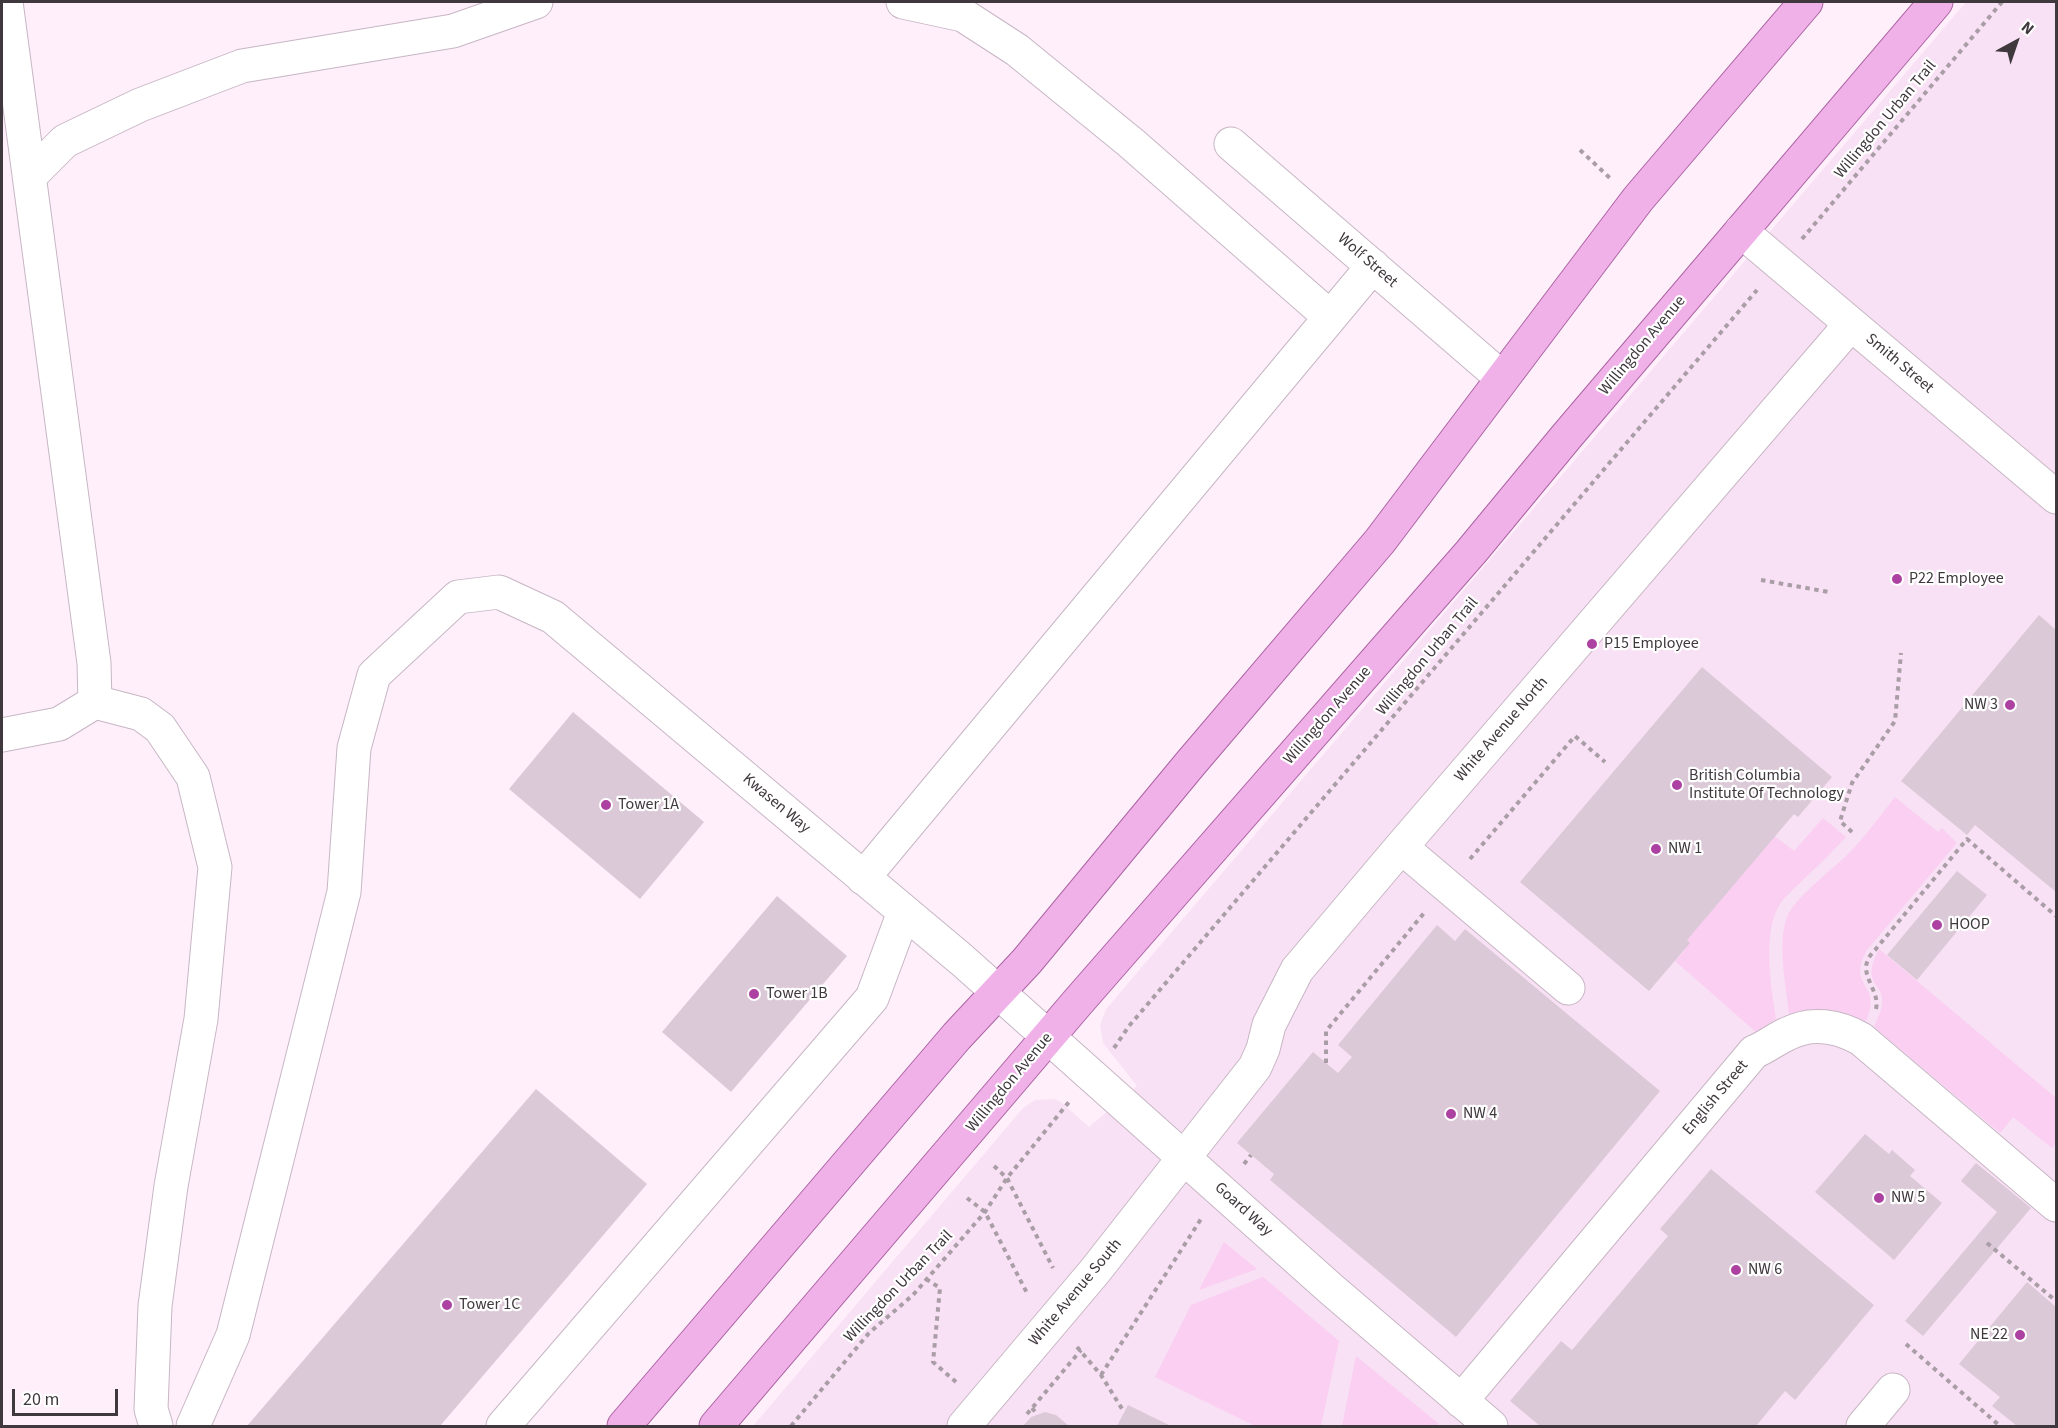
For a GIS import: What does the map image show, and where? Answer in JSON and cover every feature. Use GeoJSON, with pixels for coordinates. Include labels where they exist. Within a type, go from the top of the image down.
{"type":"FeatureCollection","features":[{"type":"Feature","properties":{"kind":"main road"},"geometry":{"type":"LineString","coordinates":[[624,1426],[957,1036],[1027,961],[1380,541],[1638,199],[1806,2]]}},
{"type":"Feature","properties":{"kind":"main road","name":"Willingdon Avenue"},"geometry":{"type":"LineString","coordinates":[[716,1426],[1047,1038],[1471,552],[1936,2]]}},
{"type":"Feature","properties":{"kind":"street"},"geometry":{"type":"LineString","coordinates":[[6,2],[94,663],[95,702]]}},
{"type":"Feature","properties":{"kind":"street"},"geometry":{"type":"LineString","coordinates":[[30,176],[65,141],[140,105],[242,66],[453,31],[536,2]]}},
{"type":"Feature","properties":{"kind":"street"},"geometry":{"type":"LineString","coordinates":[[903,2],[963,15],[1017,50],[1130,142],[1330,317]]}},
{"type":"Feature","properties":{"kind":"street","name":"Wolf Street"},"geometry":{"type":"LineString","coordinates":[[1231,144],[1502,378]]}},
{"type":"Feature","properties":{"kind":"street","name":"Smith Street"},"geometry":{"type":"LineString","coordinates":[[1741,231],[2056,497]]}},
{"type":"Feature","properties":{"kind":"street"},"geometry":{"type":"LineString","coordinates":[[863,878],[1372,266]]}},
{"type":"Feature","properties":{"kind":"street","name":"White Avenue North"},"geometry":{"type":"LineString","coordinates":[[1184,1156],[1255,1067],[1263,1049],[1269,1024],[1297,970],[1851,324]]}},
{"type":"Feature","properties":{"kind":"street","name":"Kwasen Way"},"geometry":{"type":"LineString","coordinates":[[193,1426],[232,1335],[344,892],[354,748],[374,675],[458,597],[499,592],[553,616],[997,992]]}},
{"type":"Feature","properties":{"kind":"street"},"geometry":{"type":"LineString","coordinates":[[2,735],[59,724],[95,702],[141,714],[160,728],[193,777],[215,867],[201,1019],[171,1186],[156,1306],[151,1409],[156,1426]]}},
{"type":"Feature","properties":{"kind":"street"},"geometry":{"type":"LineString","coordinates":[[1401,847],[1568,988]]}},
{"type":"Feature","properties":{"kind":"street"},"geometry":{"type":"LineString","coordinates":[[503,1426],[872,998],[904,912]]}},
{"type":"Feature","properties":{"kind":"street","name":"Goard Way"},"geometry":{"type":"LineString","coordinates":[[997,992],[1331,1289],[1491,1426]]}},
{"type":"Feature","properties":{"kind":"street","name":"English Street"},"geometry":{"type":"LineString","coordinates":[[1461,1401],[1754,1052],[1805,1027],[1828,1026],[1861,1039],[2056,1205]]}},
{"type":"Feature","properties":{"kind":"street","name":"White Avenue South"},"geometry":{"type":"LineString","coordinates":[[964,1426],[1087,1280],[1184,1156]]}},
{"type":"Feature","properties":{"kind":"street"},"geometry":{"type":"LineString","coordinates":[[1863,1426],[1893,1390]]}},
{"type":"Feature","properties":{"kind":"path","name":"Willingdon Urban Trail"},"geometry":{"type":"LineString","coordinates":[[1800,241],[2002,2]]}},
{"type":"Feature","properties":{"kind":"path","name":"Willingdon Urban Trail"},"geometry":{"type":"LineString","coordinates":[[1109,1054],[1136,1018],[1762,285]]}},
{"type":"Feature","properties":{"kind":"path"},"geometry":{"type":"LineString","coordinates":[[1761,580],[1829,592]]}},
{"type":"Feature","properties":{"kind":"path"},"geometry":{"type":"LineString","coordinates":[[1852,832],[1840,820],[1852,783],[1895,721],[1901,653]]}},
{"type":"Feature","properties":{"kind":"path"},"geometry":{"type":"LineString","coordinates":[[1861,1039],[1877,1008],[1878,1000],[1866,974],[1867,962],[1967,839],[2056,916]]}},
{"type":"Feature","properties":{"kind":"path","name":"Willingdon Urban Trail"},"geometry":{"type":"LineString","coordinates":[[791,1426],[869,1334],[913,1294],[985,1212],[1007,1178],[1066,1106]]}},
{"type":"Feature","properties":{"kind":"path"},"geometry":{"type":"LineString","coordinates":[[1101,1375],[1201,1219],[1251,1155]]}},
{"type":"Feature","properties":{"kind":"path"},"geometry":{"type":"LineString","coordinates":[[994,1166],[1007,1178],[1054,1270],[1048,1277]]}},
{"type":"Feature","properties":{"kind":"path"},"geometry":{"type":"LineString","coordinates":[[967,1198],[985,1212],[1029,1298],[1035,1291]]}},
{"type":"Feature","properties":{"kind":"path"},"geometry":{"type":"LineString","coordinates":[[1987,1243],[2056,1301]]}},
{"type":"Feature","properties":{"kind":"path"},"geometry":{"type":"LineString","coordinates":[[927,1279],[940,1288],[933,1362],[957,1383]]}},
{"type":"Feature","properties":{"kind":"path"},"geometry":{"type":"LineString","coordinates":[[1906,1344],[2000,1426]]}},
{"type":"Feature","properties":{"kind":"path"},"geometry":{"type":"LineString","coordinates":[[1027,1414],[1081,1350],[1101,1375],[1124,1412]]}},
{"type":"Feature","properties":{"kind":"path"},"geometry":{"type":"LineString","coordinates":[[1032,1408],[1037,1414]]}},
{"type":"Feature","properties":{"kind":"shaded area","name":"British Columbia Institute Of Technology"},"geometry":{"type":"Polygon","coordinates":[[[1966,2],[2056,2],[2056,1426],[753,1426],[1023,1108],[1035,1100],[1055,1099],[1089,1127],[1137,1086],[1103,1043],[1100,1025],[1106,1009],[1966,2]]]}},
{"type":"Feature","properties":{"kind":"shaded area"},"geometry":{"type":"Polygon","coordinates":[[[1895,797],[1938,832],[1942,828],[1957,843],[1864,955],[1860,972],[1871,1001],[1866,1021],[1828,1012],[1809,1011],[1789,1014],[1782,952],[1787,917],[1797,901],[1841,861],[1895,797]]]}},
{"type":"Feature","properties":{"kind":"shaded area"},"geometry":{"type":"Polygon","coordinates":[[[1823,818],[1846,837],[1786,897],[1774,915],[1769,960],[1776,1019],[1756,1032],[1675,961],[1684,951],[1668,938],[1772,834],[1794,851],[1823,818]]]}},
{"type":"Feature","properties":{"kind":"shaded area"},"geometry":{"type":"Polygon","coordinates":[[[1879,949],[2056,1098],[2056,1143],[2052,1148],[2013,1117],[2000,1133],[1874,1027],[1882,1003],[1880,992],[1872,978],[1872,966],[1879,949]]]}},
{"type":"Feature","properties":{"kind":"shaded area"},"geometry":{"type":"Polygon","coordinates":[[[1224,1242],[1257,1269],[1199,1290],[1224,1242]]]}},
{"type":"Feature","properties":{"kind":"shaded area"},"geometry":{"type":"Polygon","coordinates":[[[1263,1277],[1339,1341],[1321,1426],[1255,1426],[1155,1377],[1191,1305],[1263,1277]]]}},
{"type":"Feature","properties":{"kind":"shaded area"},"geometry":{"type":"Polygon","coordinates":[[[1356,1356],[1439,1424],[1436,1426],[1342,1426],[1356,1356]]]}},
{"type":"Feature","properties":{"kind":"building","name":"NW 3"},"geometry":{"type":"Polygon","coordinates":[[[2039,615],[2056,630],[2056,892],[1975,825],[1967,835],[1901,781],[2039,615]]]}},
{"type":"Feature","properties":{"kind":"building","name":"NW 1"},"geometry":{"type":"Polygon","coordinates":[[[1702,667],[1832,777],[1798,817],[1794,814],[1687,940],[1690,943],[1649,991],[1520,882],[1702,667]]]}},
{"type":"Feature","properties":{"kind":"building","name":"Tower 1A"},"geometry":{"type":"Polygon","coordinates":[[[573,712],[704,822],[640,899],[509,789],[573,712]]]}},
{"type":"Feature","properties":{"kind":"building","name":"HOOP"},"geometry":{"type":"Polygon","coordinates":[[[1957,871],[1987,895],[1917,980],[1887,955],[1957,871]]]}},
{"type":"Feature","properties":{"kind":"building","name":"Tower 1B"},"geometry":{"type":"Polygon","coordinates":[[[777,896],[847,956],[731,1092],[662,1032],[777,896]]]}},
{"type":"Feature","properties":{"kind":"building","name":"NW 4"},"geometry":{"type":"Polygon","coordinates":[[[1437,925],[1455,941],[1465,929],[1660,1091],[1456,1337],[1270,1180],[1274,1174],[1237,1143],[1313,1052],[1338,1073],[1352,1057],[1338,1045],[1437,925]]]}},
{"type":"Feature","properties":{"kind":"building","name":"Tower 1C"},"geometry":{"type":"Polygon","coordinates":[[[536,1089],[647,1184],[440,1426],[247,1426],[536,1089]]]}},
{"type":"Feature","properties":{"kind":"building","name":"NW 5"},"geometry":{"type":"Polygon","coordinates":[[[1865,1134],[1889,1154],[1892,1150],[1915,1170],[1910,1176],[1942,1203],[1894,1260],[1815,1192],[1865,1134]]]}},
{"type":"Feature","properties":{"kind":"building"},"geometry":{"type":"Polygon","coordinates":[[[1976,1163],[2031,1208],[1923,1336],[1905,1321],[1997,1212],[1961,1181],[1976,1163]]]}},
{"type":"Feature","properties":{"kind":"building","name":"NW 6"},"geometry":{"type":"Polygon","coordinates":[[[1711,1169],[1874,1305],[1795,1400],[1785,1391],[1756,1426],[1540,1426],[1510,1401],[1561,1341],[1572,1350],[1668,1236],[1660,1229],[1711,1169]]]}},
{"type":"Feature","properties":{"kind":"building","name":"NE 22"},"geometry":{"type":"Polygon","coordinates":[[[2027,1282],[2056,1307],[2056,1426],[2017,1426],[1992,1406],[2000,1397],[1959,1364],[2027,1282]]]}},
{"type":"Feature","properties":{"kind":"building"},"geometry":{"type":"Polygon","coordinates":[[[1128,1405],[1171,1426],[1117,1426],[1128,1405]]]}},
{"type":"Feature","properties":{"kind":"building"},"geometry":{"type":"Polygon","coordinates":[[[1045,1412],[1056,1415],[1069,1426],[1023,1426],[1031,1417],[1045,1412]]]}},
{"type":"Feature","properties":{"kind":"place","name":"P22 Employee"},"geometry":{"type":"Point","coordinates":[1897,579]}},
{"type":"Feature","properties":{"kind":"place","name":"P15 Employee"},"geometry":{"type":"Point","coordinates":[1592,644]}},
{"type":"Feature","properties":{"kind":"place","name":"NW 3"},"geometry":{"type":"Point","coordinates":[2010,705]}},
{"type":"Feature","properties":{"kind":"place","name":"British Columbia Institute Of Technology"},"geometry":{"type":"Point","coordinates":[1677,785]}},
{"type":"Feature","properties":{"kind":"place","name":"Tower 1A"},"geometry":{"type":"Point","coordinates":[606,805]}},
{"type":"Feature","properties":{"kind":"place","name":"NW 1"},"geometry":{"type":"Point","coordinates":[1656,849]}},
{"type":"Feature","properties":{"kind":"place","name":"HOOP"},"geometry":{"type":"Point","coordinates":[1937,925]}},
{"type":"Feature","properties":{"kind":"place","name":"Tower 1B"},"geometry":{"type":"Point","coordinates":[754,994]}},
{"type":"Feature","properties":{"kind":"place","name":"NW 4"},"geometry":{"type":"Point","coordinates":[1451,1114]}},
{"type":"Feature","properties":{"kind":"place","name":"NW 5"},"geometry":{"type":"Point","coordinates":[1879,1198]}},
{"type":"Feature","properties":{"kind":"place","name":"NW 6"},"geometry":{"type":"Point","coordinates":[1736,1270]}},
{"type":"Feature","properties":{"kind":"place","name":"Tower 1C"},"geometry":{"type":"Point","coordinates":[447,1305]}},
{"type":"Feature","properties":{"kind":"place","name":"NE 22"},"geometry":{"type":"Point","coordinates":[2020,1335]}}]}
